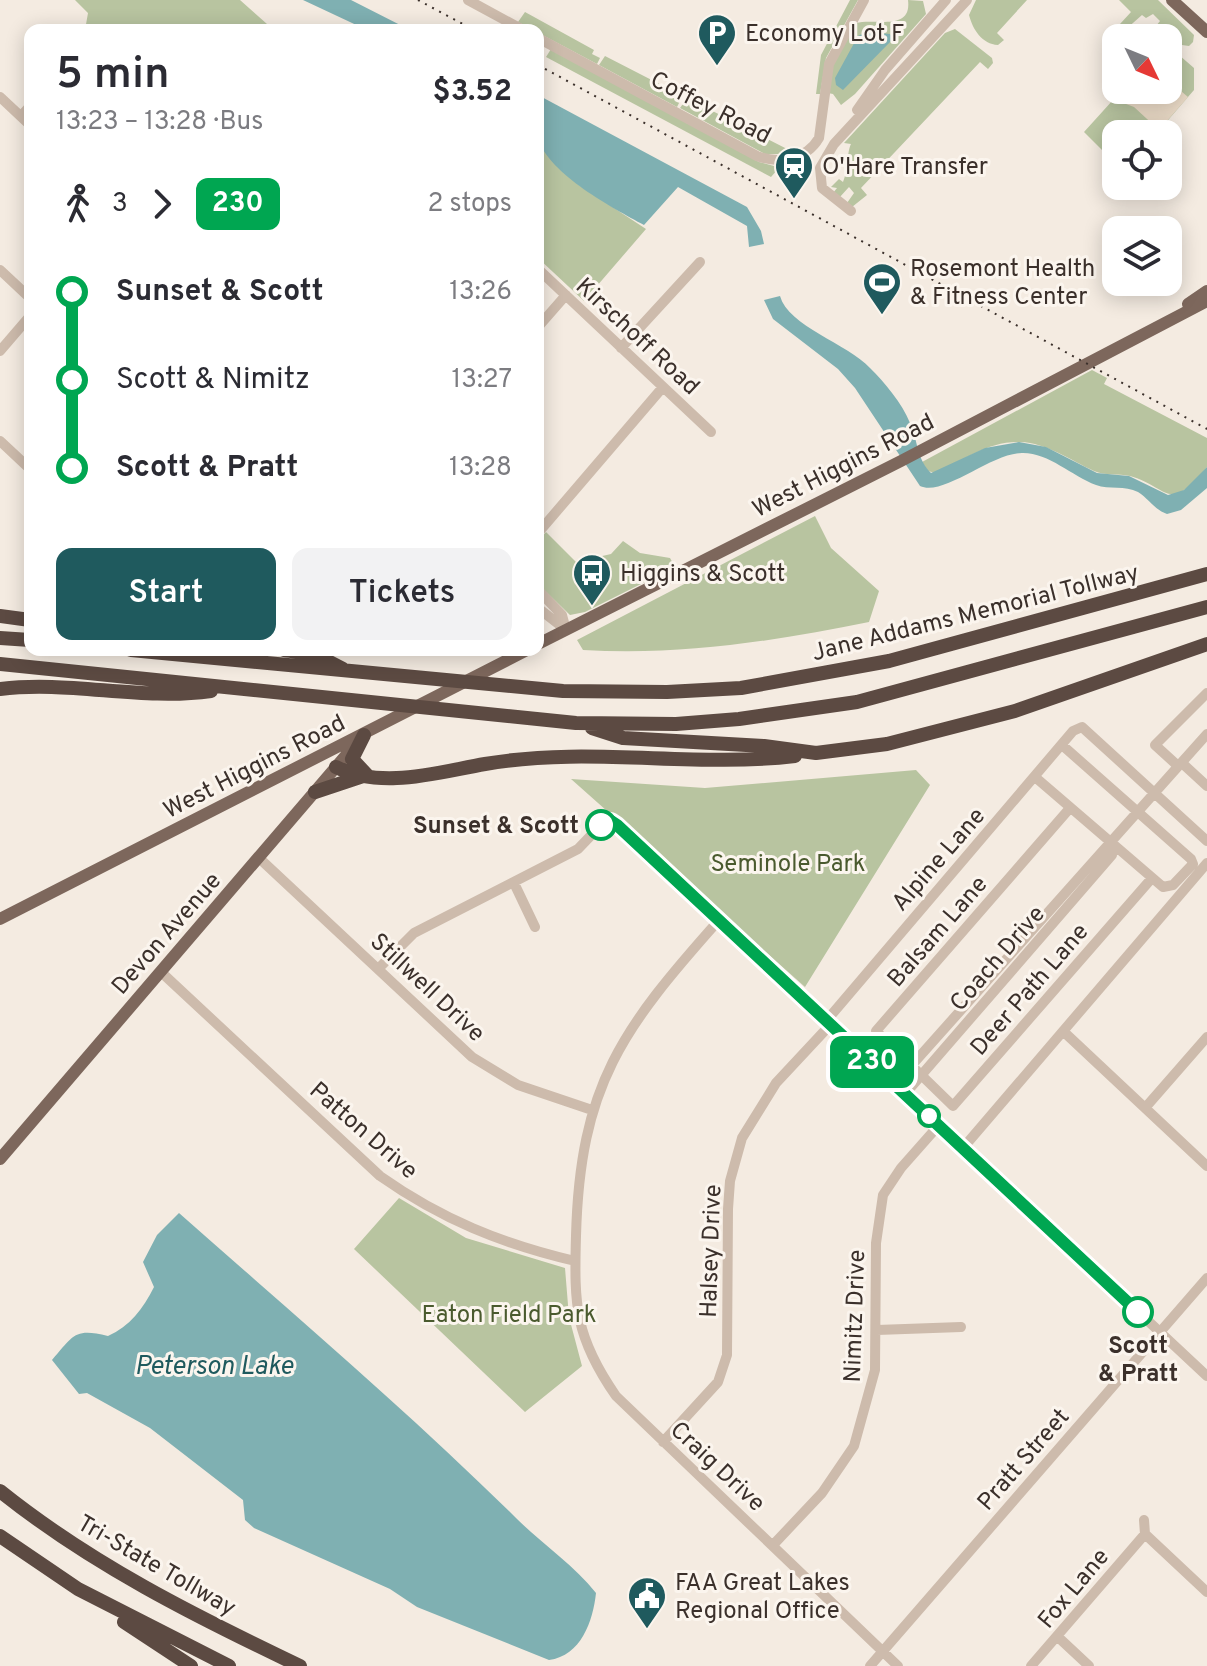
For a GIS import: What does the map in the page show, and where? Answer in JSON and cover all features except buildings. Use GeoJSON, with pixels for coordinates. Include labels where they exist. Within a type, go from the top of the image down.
{"type":"FeatureCollection","features":[{"type":"Feature","properties":{"kind":"highway","name":"Jane Addams Memorial Tollway"},"geometry":{"type":"LineString","coordinates":[[188,656],[523,688],[667,692],[791,681],[889,661],[1207,574]]}},
{"type":"Feature","properties":{"kind":"highway"},"geometry":{"type":"LineString","coordinates":[[0,664],[472,714],[576,723],[676,724],[739,719],[844,704],[1207,607]]}},
{"type":"Feature","properties":{"kind":"highway"},"geometry":{"type":"LineString","coordinates":[[0,616],[24,619]]}},
{"type":"Feature","properties":{"kind":"highway"},"geometry":{"type":"LineString","coordinates":[[0,638],[24,640]]}},
{"type":"Feature","properties":{"kind":"highway"},"geometry":{"type":"LineString","coordinates":[[336,767],[356,775],[427,776],[486,763],[569,755],[726,761],[887,744],[988,719],[1090,687],[1207,644]]}},
{"type":"Feature","properties":{"kind":"highway"},"geometry":{"type":"LineString","coordinates":[[318,656],[351,673]]}},
{"type":"Feature","properties":{"kind":"highway"},"geometry":{"type":"LineString","coordinates":[[0,689],[49,687],[183,695],[230,688]]}},
{"type":"Feature","properties":{"kind":"highway"},"geometry":{"type":"LineString","coordinates":[[576,723],[623,738],[764,746],[816,753]]}},
{"type":"Feature","properties":{"kind":"highway"},"geometry":{"type":"LineString","coordinates":[[364,735],[352,759],[367,775]]}},
{"type":"Feature","properties":{"kind":"highway"},"geometry":{"type":"LineString","coordinates":[[315,792],[367,775]]}},
{"type":"Feature","properties":{"kind":"highway","name":"Tri-State Tollway"},"geometry":{"type":"LineString","coordinates":[[0,1491],[62,1537],[151,1592],[300,1666]]}},
{"type":"Feature","properties":{"kind":"highway"},"geometry":{"type":"LineString","coordinates":[[0,1536],[191,1666]]}},
{"type":"Feature","properties":{"kind":"highway"},"geometry":{"type":"LineString","coordinates":[[78,1589],[229,1666]]}},
{"type":"Feature","properties":{"kind":"main road"},"geometry":{"type":"LineString","coordinates":[[1172,0],[1207,32]]}},
{"type":"Feature","properties":{"kind":"main road","name":"West Higgins Road"},"geometry":{"type":"LineString","coordinates":[[1166,320],[1207,291]]}},
{"type":"Feature","properties":{"kind":"main road","name":"West Higgins Road"},"geometry":{"type":"LineString","coordinates":[[544,641],[926,449],[1207,301]]}},
{"type":"Feature","properties":{"kind":"main road","name":"West Higgins Road"},"geometry":{"type":"LineString","coordinates":[[0,919],[515,656]]}},
{"type":"Feature","properties":{"kind":"main road","name":"Devon Avenue"},"geometry":{"type":"LineString","coordinates":[[0,1159],[364,735]]}},
{"type":"Feature","properties":{"kind":"main road"},"geometry":{"type":"LineString","coordinates":[[320,757],[336,767]]}},
{"type":"Feature","properties":{"kind":"street"},"geometry":{"type":"LineString","coordinates":[[468,0],[512,24]]}},
{"type":"Feature","properties":{"kind":"street","name":"Coffey Road"},"geometry":{"type":"LineString","coordinates":[[544,41],[757,156],[782,161],[800,155],[819,138],[829,64],[864,0]]}},
{"type":"Feature","properties":{"kind":"street"},"geometry":{"type":"LineString","coordinates":[[851,123],[967,0]]}},
{"type":"Feature","properties":{"kind":"street"},"geometry":{"type":"LineString","coordinates":[[851,211],[827,195],[819,180],[826,155],[885,70],[941,1],[955,13]]}},
{"type":"Feature","properties":{"kind":"street"},"geometry":{"type":"LineString","coordinates":[[0,97],[24,119]]}},
{"type":"Feature","properties":{"kind":"street"},"geometry":{"type":"LineString","coordinates":[[21,116],[24,113]]}},
{"type":"Feature","properties":{"kind":"street"},"geometry":{"type":"LineString","coordinates":[[621,348],[700,262]]}},
{"type":"Feature","properties":{"kind":"street"},"geometry":{"type":"LineString","coordinates":[[0,270],[24,292]]}},
{"type":"Feature","properties":{"kind":"street","name":"Kirschoff Road"},"geometry":{"type":"LineString","coordinates":[[544,275],[711,432]]}},
{"type":"Feature","properties":{"kind":"street"},"geometry":{"type":"LineString","coordinates":[[544,320],[566,295]]}},
{"type":"Feature","properties":{"kind":"street"},"geometry":{"type":"LineString","coordinates":[[0,351],[24,323]]}},
{"type":"Feature","properties":{"kind":"street"},"geometry":{"type":"LineString","coordinates":[[544,526],[663,387]]}},
{"type":"Feature","properties":{"kind":"street"},"geometry":{"type":"LineString","coordinates":[[0,441],[24,463]]}},
{"type":"Feature","properties":{"kind":"street"},"geometry":{"type":"LineString","coordinates":[[544,596],[562,615],[566,630]]}},
{"type":"Feature","properties":{"kind":"street"},"geometry":{"type":"LineString","coordinates":[[544,613],[566,630]]}},
{"type":"Feature","properties":{"kind":"street"},"geometry":{"type":"LineString","coordinates":[[1207,693],[1155,745],[1207,786]]}},
{"type":"Feature","properties":{"kind":"street","name":"Alpine Lane"},"geometry":{"type":"LineString","coordinates":[[829,1022],[1073,731],[1082,727],[1155,793]]}},
{"type":"Feature","properties":{"kind":"street","name":"Coach Drive"},"geometry":{"type":"LineString","coordinates":[[895,1084],[1104,848],[1112,845],[1207,734]]}},
{"type":"Feature","properties":{"kind":"street"},"geometry":{"type":"LineString","coordinates":[[1035,777],[1112,845],[1167,888],[1193,861],[1062,745]]}},
{"type":"Feature","properties":{"kind":"street"},"geometry":{"type":"LineString","coordinates":[[1155,793],[1207,841]]}},
{"type":"Feature","properties":{"kind":"street","name":"Balsam Lane"},"geometry":{"type":"LineString","coordinates":[[920,1077],[876,1031],[1070,808]]}},
{"type":"Feature","properties":{"kind":"street"},"geometry":{"type":"LineString","coordinates":[[379,968],[414,933],[578,849],[601,825],[611,821],[1207,1376]]}},
{"type":"Feature","properties":{"kind":"street","name":"Coach Drive"},"geometry":{"type":"LineString","coordinates":[[905,1094],[1112,855],[1112,845]]}},
{"type":"Feature","properties":{"kind":"street","name":"Stillwell Drive"},"geometry":{"type":"LineString","coordinates":[[259,858],[472,1057],[518,1085],[592,1110]]}},
{"type":"Feature","properties":{"kind":"street"},"geometry":{"type":"LineString","coordinates":[[963,1148],[1207,863]]}},
{"type":"Feature","properties":{"kind":"street","name":"Deer Path Lane"},"geometry":{"type":"LineString","coordinates":[[920,1077],[953,1106],[1152,878]]}},
{"type":"Feature","properties":{"kind":"street"},"geometry":{"type":"LineString","coordinates":[[514,883],[535,927]]}},
{"type":"Feature","properties":{"kind":"street","name":"Craig Drive"},"geometry":{"type":"LineString","coordinates":[[719,920],[640,1012],[605,1076],[592,1110],[577,1179],[576,1307],[581,1336],[593,1364],[616,1396],[898,1666]]}},
{"type":"Feature","properties":{"kind":"street","name":"Patton Drive"},"geometry":{"type":"LineString","coordinates":[[161,972],[380,1176],[416,1202],[495,1240],[575,1261]]}},
{"type":"Feature","properties":{"kind":"street","name":"Halsey Drive"},"geometry":{"type":"LineString","coordinates":[[663,1442],[718,1382],[727,1355],[728,1209],[730,1181],[742,1138],[776,1083],[829,1022]]}},
{"type":"Feature","properties":{"kind":"street"},"geometry":{"type":"LineString","coordinates":[[1064,1032],[1207,1166]]}},
{"type":"Feature","properties":{"kind":"street"},"geometry":{"type":"LineString","coordinates":[[1145,1108],[1207,1037]]}},
{"type":"Feature","properties":{"kind":"street","name":"Nimitz Drive"},"geometry":{"type":"LineString","coordinates":[[773,1545],[822,1493],[854,1446],[870,1397],[877,1330],[876,1243],[883,1195],[901,1168],[939,1125]]}},
{"type":"Feature","properties":{"kind":"street","name":"Pratt Street"},"geometry":{"type":"LineString","coordinates":[[870,1666],[1207,1278]]}},
{"type":"Feature","properties":{"kind":"street"},"geometry":{"type":"LineString","coordinates":[[877,1330],[961,1327]]}},
{"type":"Feature","properties":{"kind":"street"},"geometry":{"type":"LineString","coordinates":[[1144,1520],[1145,1534],[1207,1592]]}},
{"type":"Feature","properties":{"kind":"street","name":"Fox Lane"},"geometry":{"type":"LineString","coordinates":[[1031,1666],[1145,1534]]}},
{"type":"Feature","properties":{"kind":"street"},"geometry":{"type":"LineString","coordinates":[[1058,1637],[1089,1666]]}},
{"type":"Feature","properties":{"kind":"green space"},"geometry":{"type":"Polygon","coordinates":[[[75,0],[240,0],[267,24],[86,24],[88,13],[75,0]]]}},
{"type":"Feature","properties":{"kind":"green space"},"geometry":{"type":"Polygon","coordinates":[[[850,0],[858,0],[826,58],[820,94],[816,94],[821,55],[850,0]]]}},
{"type":"Feature","properties":{"kind":"green space"},"geometry":{"type":"Polygon","coordinates":[[[908,0],[923,1],[926,14],[855,94],[841,105],[833,94],[828,93],[832,66],[856,23],[898,20],[908,10],[908,0]]]}},
{"type":"Feature","properties":{"kind":"green space"},"geometry":{"type":"Polygon","coordinates":[[[976,0],[1027,0],[997,33],[1004,40],[998,45],[983,39],[973,26],[969,15],[976,0]]]}},
{"type":"Feature","properties":{"kind":"green space"},"geometry":{"type":"Polygon","coordinates":[[[1119,0],[1158,0],[1194,35],[1193,42],[1189,46],[1182,45],[1182,24],[1158,24],[1160,21],[1153,14],[1146,18],[1142,15],[1132,24],[1120,24],[1131,12],[1119,0]]]}},
{"type":"Feature","properties":{"kind":"green space"},"geometry":{"type":"Polygon","coordinates":[[[525,12],[594,50],[592,54],[600,58],[597,64],[544,36],[544,24],[518,22],[525,12]]]}},
{"type":"Feature","properties":{"kind":"green space"},"geometry":{"type":"Polygon","coordinates":[[[955,29],[992,58],[993,63],[988,69],[980,62],[861,188],[867,195],[852,207],[847,203],[854,193],[849,187],[839,198],[833,193],[837,188],[831,187],[839,179],[843,182],[845,177],[851,144],[844,143],[945,33],[955,29]]]}},
{"type":"Feature","properties":{"kind":"green space"},"geometry":{"type":"Polygon","coordinates":[[[551,49],[759,162],[774,166],[800,164],[791,176],[778,169],[771,177],[546,57],[551,49]]]}},
{"type":"Feature","properties":{"kind":"green space"},"geometry":{"type":"Polygon","coordinates":[[[605,56],[675,92],[673,97],[680,101],[677,107],[599,65],[605,56]]]}},
{"type":"Feature","properties":{"kind":"green space"},"geometry":{"type":"Polygon","coordinates":[[[1182,58],[1194,68],[1194,90],[1182,104],[1182,58]]]}},
{"type":"Feature","properties":{"kind":"green space"},"geometry":{"type":"Polygon","coordinates":[[[687,98],[792,154],[765,154],[680,108],[687,98]]]}},
{"type":"Feature","properties":{"kind":"green space"},"geometry":{"type":"Polygon","coordinates":[[[1109,104],[1182,104],[1168,120],[1102,120],[1102,150],[1084,132],[1109,104]]]}},
{"type":"Feature","properties":{"kind":"green space"},"geometry":{"type":"Polygon","coordinates":[[[544,148],[552,160],[579,185],[646,229],[584,301],[544,264],[544,148]]]}},
{"type":"Feature","properties":{"kind":"green space"},"geometry":{"type":"Polygon","coordinates":[[[1092,370],[1107,378],[1104,384],[1207,438],[1207,467],[1194,482],[1176,494],[1168,494],[1130,476],[1098,473],[1049,449],[1020,442],[986,448],[935,473],[928,471],[922,462],[1092,370]]]}},
{"type":"Feature","properties":{"kind":"green space"},"geometry":{"type":"Polygon","coordinates":[[[815,516],[831,548],[879,591],[869,622],[763,641],[691,649],[583,650],[577,640],[815,516]]]}},
{"type":"Feature","properties":{"kind":"green space"},"geometry":{"type":"Polygon","coordinates":[[[546,532],[576,562],[611,554],[623,541],[640,553],[670,558],[675,567],[585,612],[570,615],[544,590],[546,532]]]}},
{"type":"Feature","properties":{"kind":"green space","name":"Seminole Park"},"geometry":{"type":"Polygon","coordinates":[[[916,770],[930,785],[805,987],[571,779],[705,788],[916,770]]]}},
{"type":"Feature","properties":{"kind":"green space","name":"Eaton Field Park"},"geometry":{"type":"Polygon","coordinates":[[[399,1198],[466,1238],[565,1268],[569,1317],[582,1366],[525,1412],[354,1249],[399,1198]]]}},
{"type":"Feature","properties":{"kind":"shaded area"},"geometry":{"type":"Polygon","coordinates":[[[1126,104],[1182,104],[1168,120],[1148,120],[1126,104]]]}},
{"type":"Feature","properties":{"kind":"water"},"geometry":{"type":"Polygon","coordinates":[[[303,0],[351,0],[398,24],[354,24],[303,0]]]}},
{"type":"Feature","properties":{"kind":"water"},"geometry":{"type":"Polygon","coordinates":[[[866,32],[890,34],[893,39],[843,90],[836,85],[835,78],[858,36],[866,32]]]}},
{"type":"Feature","properties":{"kind":"water"},"geometry":{"type":"Polygon","coordinates":[[[544,98],[747,207],[761,231],[764,244],[749,247],[747,226],[678,187],[644,225],[569,178],[545,152],[544,98]]]}},
{"type":"Feature","properties":{"kind":"water"},"geometry":{"type":"Polygon","coordinates":[[[780,296],[794,317],[860,359],[887,387],[907,416],[920,455],[931,473],[985,448],[1019,442],[1046,447],[1097,473],[1129,476],[1168,495],[1184,490],[1207,467],[1207,488],[1181,510],[1167,514],[1138,492],[1096,485],[1042,457],[1023,453],[997,459],[942,485],[930,488],[920,486],[855,388],[838,369],[773,319],[764,300],[780,296]]]}},
{"type":"Feature","properties":{"kind":"water","name":"Peterson Lake"},"geometry":{"type":"Polygon","coordinates":[[[179,1213],[392,1401],[596,1593],[592,1615],[583,1636],[569,1652],[549,1660],[417,1607],[390,1589],[254,1528],[245,1520],[243,1500],[150,1428],[87,1393],[79,1394],[52,1360],[81,1333],[108,1336],[135,1316],[154,1287],[143,1262],[157,1235],[179,1213]]]}},
{"type":"Feature","properties":{"kind":"railway"},"geometry":{"type":"LineString","coordinates":[[418,0],[463,24]]}},
{"type":"Feature","properties":{"kind":"railway"},"geometry":{"type":"LineString","coordinates":[[544,68],[1207,429]]}},
{"type":"Feature","properties":{"kind":"bus line","name":"230"},"geometry":{"type":"LineString","coordinates":[[601,825],[611,821],[617,825],[1138,1312]]}},
{"type":"Feature","properties":{"kind":"place","name":"Economy Lot F"},"geometry":{"type":"Point","coordinates":[717,67]}},
{"type":"Feature","properties":{"kind":"place","name":"O'Hare Transfer"},"geometry":{"type":"Point","coordinates":[794,200]}},
{"type":"Feature","properties":{"kind":"place","name":"Rosemont Health & Fitness Center"},"geometry":{"type":"Point","coordinates":[882,316]}},
{"type":"Feature","properties":{"kind":"place","name":"Higgins & Scott"},"geometry":{"type":"Point","coordinates":[592,607]}},
{"type":"Feature","properties":{"kind":"place","name":"Sunset & Scott"},"geometry":{"type":"Point","coordinates":[601,825]}},
{"type":"Feature","properties":{"kind":"place","name":"Scott & Pratt"},"geometry":{"type":"Point","coordinates":[1138,1312]}},
{"type":"Feature","properties":{"kind":"place","name":"FAA Great Lakes Regional Office"},"geometry":{"type":"Point","coordinates":[647,1630]}}]}
